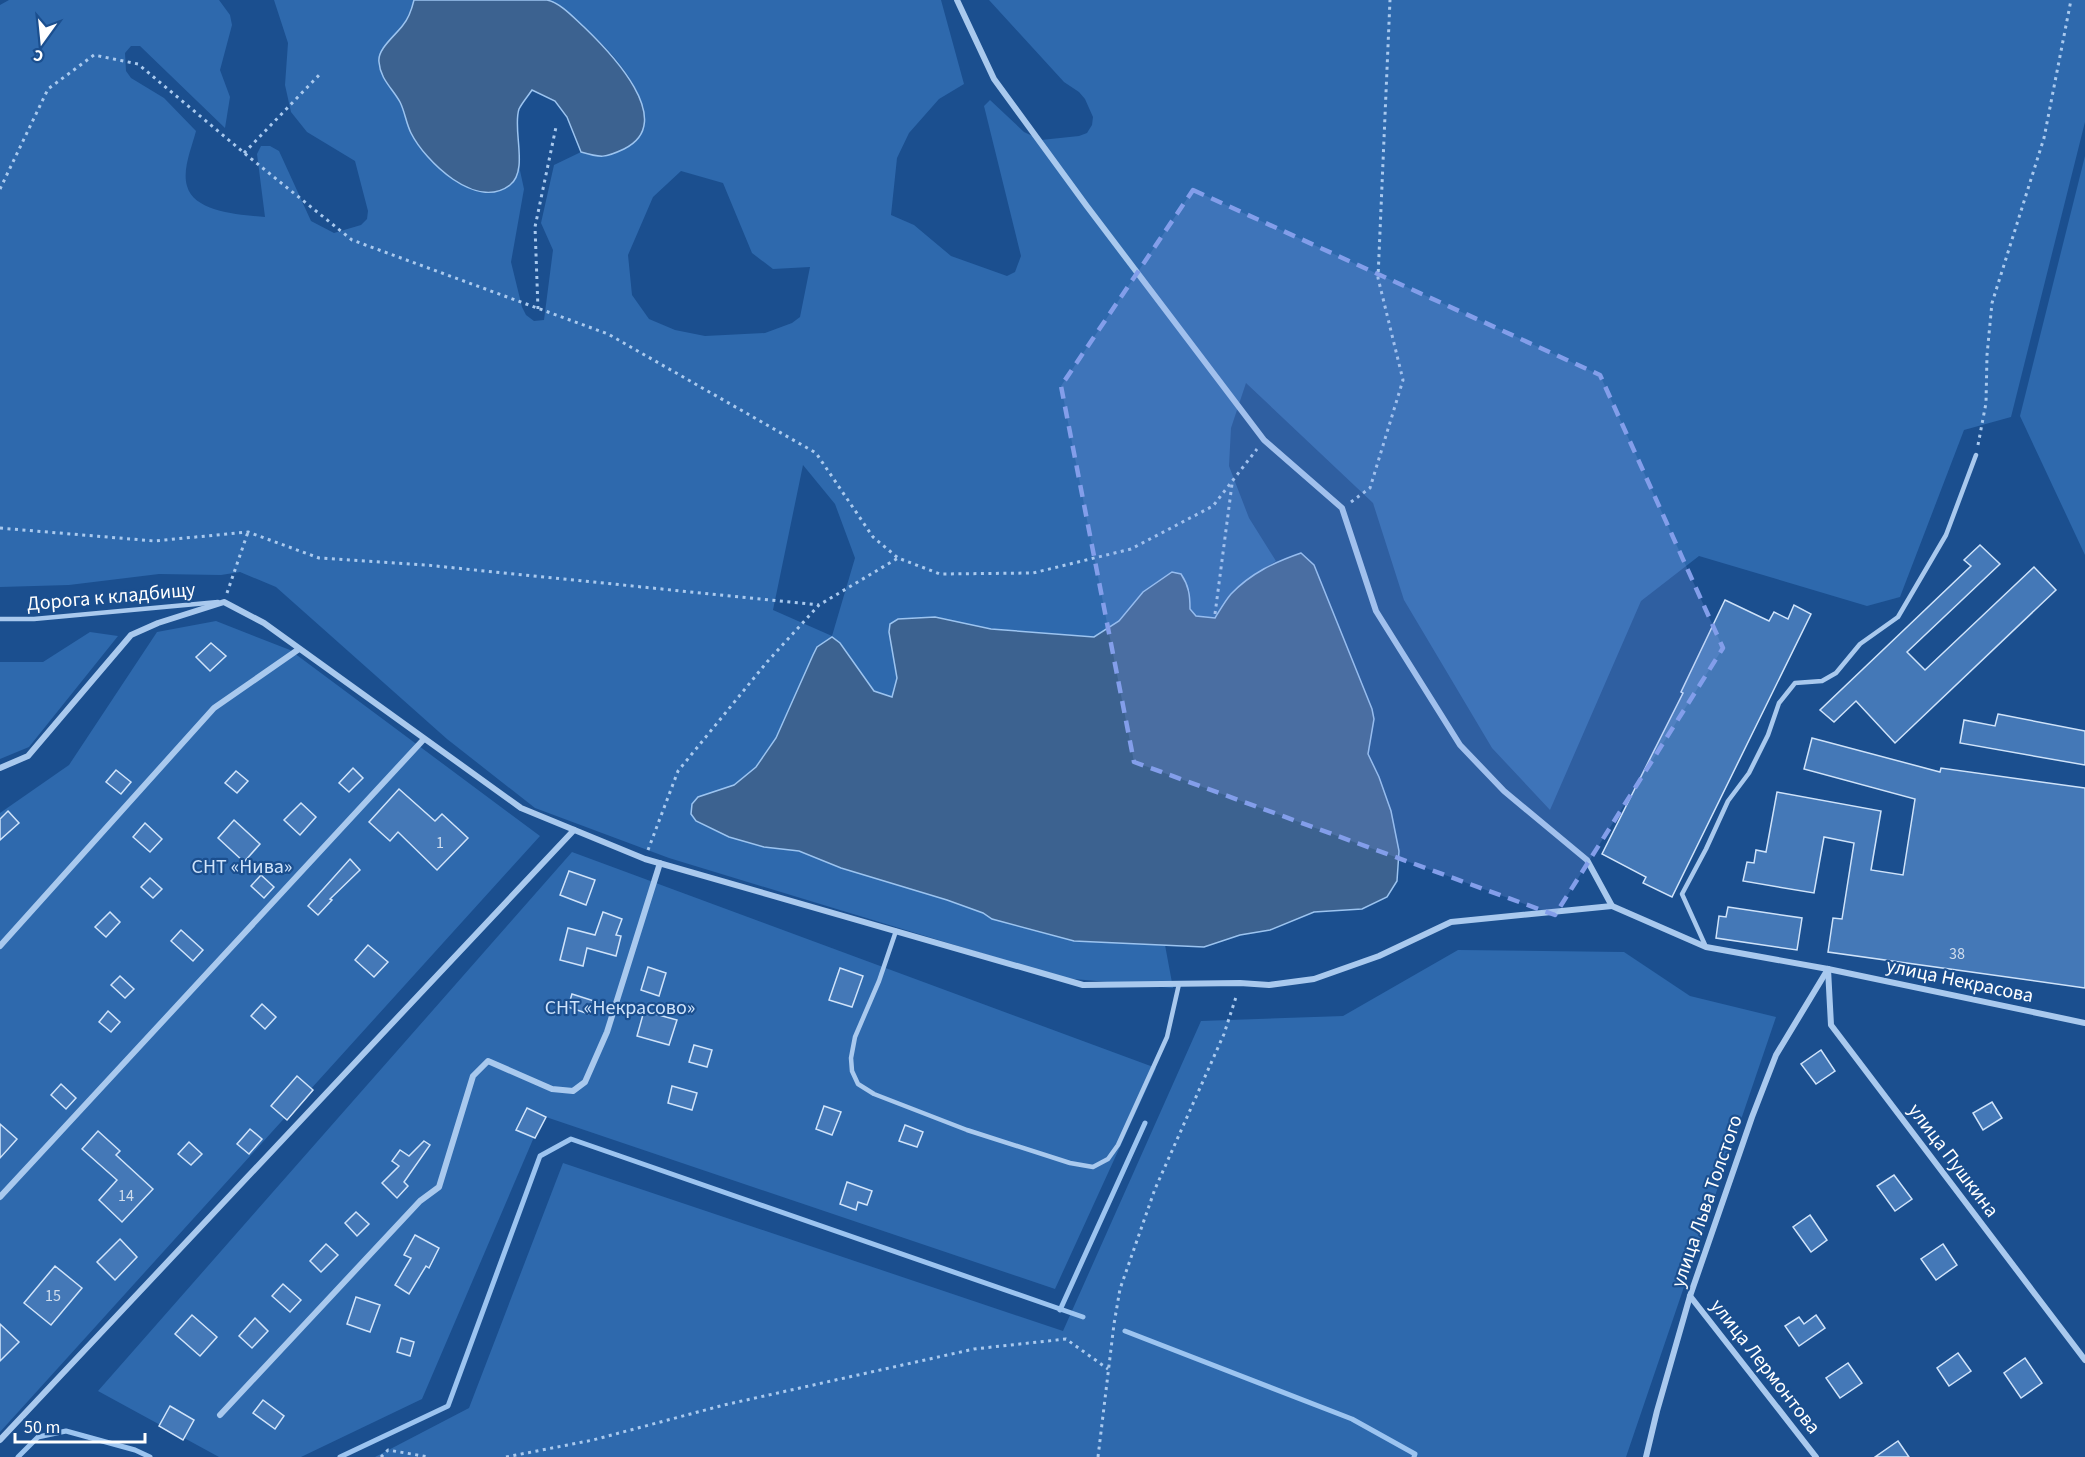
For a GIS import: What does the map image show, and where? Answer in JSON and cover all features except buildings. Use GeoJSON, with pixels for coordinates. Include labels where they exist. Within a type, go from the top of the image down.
{"type":"FeatureCollection","features":[{"type":"Feature","properties":{"kind":"street"},"geometry":{"type":"LineString","coordinates":[[0,768],[28,756],[131,635],[158,623],[224,602],[264,623],[521,808],[645,859],[1083,985],[1240,983],[1269,985],[1314,979],[1379,956],[1451,922],[1612,906],[1587,860],[1504,791],[1460,745],[1376,611],[1342,508],[1264,440],[994,79],[957,0]]}},
{"type":"Feature","properties":{"kind":"street"},"geometry":{"type":"LineString","coordinates":[[0,946],[214,708],[299,649]]}},
{"type":"Feature","properties":{"kind":"street"},"geometry":{"type":"LineString","coordinates":[[0,1197],[424,739]]}},
{"type":"Feature","properties":{"kind":"street"},"geometry":{"type":"LineString","coordinates":[[0,1440],[574,830]]}},
{"type":"Feature","properties":{"kind":"street"},"geometry":{"type":"LineString","coordinates":[[220,1415],[420,1202],[439,1186],[473,1076],[488,1061],[552,1089],[573,1091],[585,1082],[607,1032],[660,863]]}},
{"type":"Feature","properties":{"kind":"street","name":"улица Некрасова"},"geometry":{"type":"LineString","coordinates":[[1612,906],[1706,947],[1828,969],[2085,1023]]}},
{"type":"Feature","properties":{"kind":"street","name":"улица Льва Толстого"},"geometry":{"type":"LineString","coordinates":[[1646,1457],[1690,1296],[1752,1118],[1776,1055],[1828,969]]}},
{"type":"Feature","properties":{"kind":"street","name":"улица Пушкина"},"geometry":{"type":"LineString","coordinates":[[1828,969],[1831,1025],[2085,1360]]}},
{"type":"Feature","properties":{"kind":"street","name":"улица Лермонтова"},"geometry":{"type":"LineString","coordinates":[[1690,1296],[1816,1457]]}},
{"type":"Feature","properties":{"kind":"lane"},"geometry":{"type":"LineString","coordinates":[[1706,947],[1682,894],[1728,801],[1749,772],[1768,735],[1779,703],[1795,684],[1822,681],[1836,673],[1860,644],[1898,617],[1946,535],[1976,455]]}},
{"type":"Feature","properties":{"kind":"lane","name":"Дорога к кладбищу"},"geometry":{"type":"LineString","coordinates":[[0,620],[224,602]]}},
{"type":"Feature","properties":{"kind":"lane"},"geometry":{"type":"LineString","coordinates":[[896,931],[879,981],[855,1037],[851,1058],[852,1071],[858,1084],[874,1094],[967,1130],[1070,1163],[1093,1167],[1108,1159],[1118,1145],[1167,1037],[1179,984]]}},
{"type":"Feature","properties":{"kind":"path"},"geometry":{"type":"LineString","coordinates":[[1342,508],[1370,488],[1403,380],[1378,278],[1390,0]]}},
{"type":"Feature","properties":{"kind":"path"},"geometry":{"type":"LineString","coordinates":[[1976,455],[1986,403],[1987,355],[1992,303],[2044,138],[2071,0]]}},
{"type":"Feature","properties":{"kind":"path"},"geometry":{"type":"LineString","coordinates":[[0,189],[48,88],[94,55],[138,64],[352,240],[608,334],[816,453],[873,537],[898,558],[940,574],[1033,573],[1131,549],[1213,506],[1264,440]]}},
{"type":"Feature","properties":{"kind":"path"},"geometry":{"type":"LineString","coordinates":[[244,153],[321,73]]}},
{"type":"Feature","properties":{"kind":"path"},"geometry":{"type":"LineString","coordinates":[[538,309],[535,227],[556,127]]}},
{"type":"Feature","properties":{"kind":"path"},"geometry":{"type":"LineString","coordinates":[[1215,614],[1232,482]]}},
{"type":"Feature","properties":{"kind":"path"},"geometry":{"type":"LineString","coordinates":[[0,528],[154,541],[248,532],[319,558],[426,565],[819,605]]}},
{"type":"Feature","properties":{"kind":"path"},"geometry":{"type":"LineString","coordinates":[[224,602],[248,532]]}},
{"type":"Feature","properties":{"kind":"path"},"geometry":{"type":"LineString","coordinates":[[645,859],[678,771],[767,662],[819,605],[898,558]]}},
{"type":"Feature","properties":{"kind":"path"},"geometry":{"type":"LineString","coordinates":[[1098,1457],[1120,1289],[1155,1189],[1224,1035],[1240,983]]}},
{"type":"Feature","properties":{"kind":"path"},"geometry":{"type":"LineString","coordinates":[[506,1457],[592,1440],[724,1405],[974,1349],[1066,1339],[1108,1370]]}},
{"type":"Feature","properties":{"kind":"path"},"geometry":{"type":"LineString","coordinates":[[381,1457],[388,1450],[429,1457]]}},
{"type":"Feature","properties":{"kind":"highlighted area"},"geometry":{"type":"Polygon","coordinates":[[[1193,190],[1600,375],[1723,648],[1555,915],[1134,762],[1061,386],[1193,190]]]}},
{"type":"Feature","properties":{"kind":"green space"},"geometry":{"type":"Polygon","coordinates":[[[9,0],[219,0],[230,15],[232,25],[220,70],[230,97],[225,128],[140,46],[131,46],[125,53],[126,71],[131,78],[164,98],[196,131],[187,165],[186,179],[191,195],[199,202],[220,211],[265,217],[257,154],[261,146],[270,146],[279,151],[311,221],[334,233],[361,225],[367,219],[368,211],[355,161],[307,132],[291,112],[285,85],[288,43],[274,0],[414,0],[405,23],[381,52],[384,78],[401,103],[410,132],[511,184],[519,166],[524,189],[511,262],[522,307],[526,315],[534,321],[544,320],[553,250],[541,223],[554,165],[581,152],[599,157],[644,108],[632,82],[616,59],[583,26],[548,0],[941,0],[964,84],[939,99],[909,133],[897,158],[891,215],[914,225],[951,256],[1007,276],[1015,272],[1021,256],[984,106],[990,100],[1024,132],[1041,140],[1087,133],[1092,125],[1093,117],[1085,99],[1079,92],[1064,82],[989,0],[2085,0],[2085,122],[2011,417],[1964,430],[1900,597],[1867,606],[1699,556],[1641,601],[1550,810],[1492,748],[1404,600],[1373,503],[1246,383],[1231,428],[1229,466],[1249,518],[1276,561],[1242,585],[1228,599],[1215,618],[1196,617],[1190,610],[1190,590],[1143,592],[1119,621],[1094,637],[991,629],[935,617],[889,632],[897,678],[892,697],[874,691],[840,643],[832,637],[813,655],[776,738],[756,767],[734,785],[698,797],[764,847],[799,851],[841,868],[947,900],[983,913],[992,919],[1074,941],[1165,945],[1173,988],[1063,978],[669,858],[535,808],[447,739],[276,587],[240,572],[221,575],[159,574],[69,585],[0,587],[0,5],[9,0]],[[681,171],[653,197],[628,255],[632,295],[649,319],[675,330],[705,336],[765,333],[792,323],[800,317],[810,267],[773,269],[752,253],[723,183],[681,171]],[[803,465],[773,610],[832,636],[855,558],[835,504],[803,465]]]}},
{"type":"Feature","properties":{"kind":"green space"},"geometry":{"type":"Polygon","coordinates":[[[2085,156],[2085,555],[2020,416],[2085,156]]]}},
{"type":"Feature","properties":{"kind":"green space","name":"СНТ «Нива»"},"geometry":{"type":"Polygon","coordinates":[[[216,621],[290,650],[540,836],[0,1432],[0,813],[69,765],[157,632],[216,621]]]}},
{"type":"Feature","properties":{"kind":"green space"},"geometry":{"type":"Polygon","coordinates":[[[90,632],[118,636],[29,747],[0,759],[0,662],[43,662],[90,632]]]}},
{"type":"Feature","properties":{"kind":"green space","name":"СНТ «Некрасово»"},"geometry":{"type":"Polygon","coordinates":[[[572,852],[1156,1068],[1055,1289],[543,1116],[422,1399],[301,1457],[219,1457],[98,1391],[572,852]]]}},
{"type":"Feature","properties":{"kind":"green space"},"geometry":{"type":"Polygon","coordinates":[[[1458,950],[1624,952],[1690,996],[1776,1017],[1626,1457],[375,1457],[469,1408],[563,1163],[1063,1331],[1201,1021],[1343,1016],[1458,950]]]}},
{"type":"Feature","properties":{"kind":"shaded area"},"geometry":{"type":"Polygon","coordinates":[[[414,0],[547,0],[557,4],[576,19],[609,52],[634,87],[642,105],[644,122],[639,137],[624,149],[607,155],[598,156],[581,152],[567,117],[555,101],[532,90],[519,109],[517,117],[518,170],[516,178],[510,185],[497,191],[482,192],[453,179],[428,157],[418,144],[409,129],[400,102],[384,79],[380,68],[381,52],[405,22],[414,0]]]}},
{"type":"Feature","properties":{"kind":"shaded area"},"geometry":{"type":"Polygon","coordinates":[[[1301,553],[1314,565],[1372,709],[1374,719],[1368,754],[1391,811],[1399,851],[1397,881],[1387,897],[1362,909],[1314,912],[1270,930],[1240,935],[1204,947],[1074,941],[992,919],[983,913],[947,900],[841,868],[799,851],[764,847],[729,837],[696,821],[691,814],[692,804],[698,797],[734,785],[756,767],[776,738],[817,647],[832,637],[840,643],[874,691],[892,697],[897,678],[889,632],[890,624],[898,619],[935,617],[991,629],[1094,637],[1119,621],[1143,592],[1172,572],[1181,574],[1184,578],[1190,599],[1190,609],[1196,616],[1215,618],[1231,594],[1247,580],[1273,564],[1301,553]]]}},
{"type":"Feature","properties":{"kind":"waterway"},"geometry":{"type":"LineString","coordinates":[[1060,1310],[1145,1123]]}},
{"type":"Feature","properties":{"kind":"waterway"},"geometry":{"type":"LineString","coordinates":[[340,1457],[448,1406],[540,1156],[571,1139],[1083,1317]]}},
{"type":"Feature","properties":{"kind":"waterway"},"geometry":{"type":"LineString","coordinates":[[1125,1331],[1352,1419],[1415,1454],[1414,1457]]}},
{"type":"Feature","properties":{"kind":"waterway"},"geometry":{"type":"LineString","coordinates":[[18,1457],[38,1437],[66,1431],[135,1450],[150,1457]]}}]}
